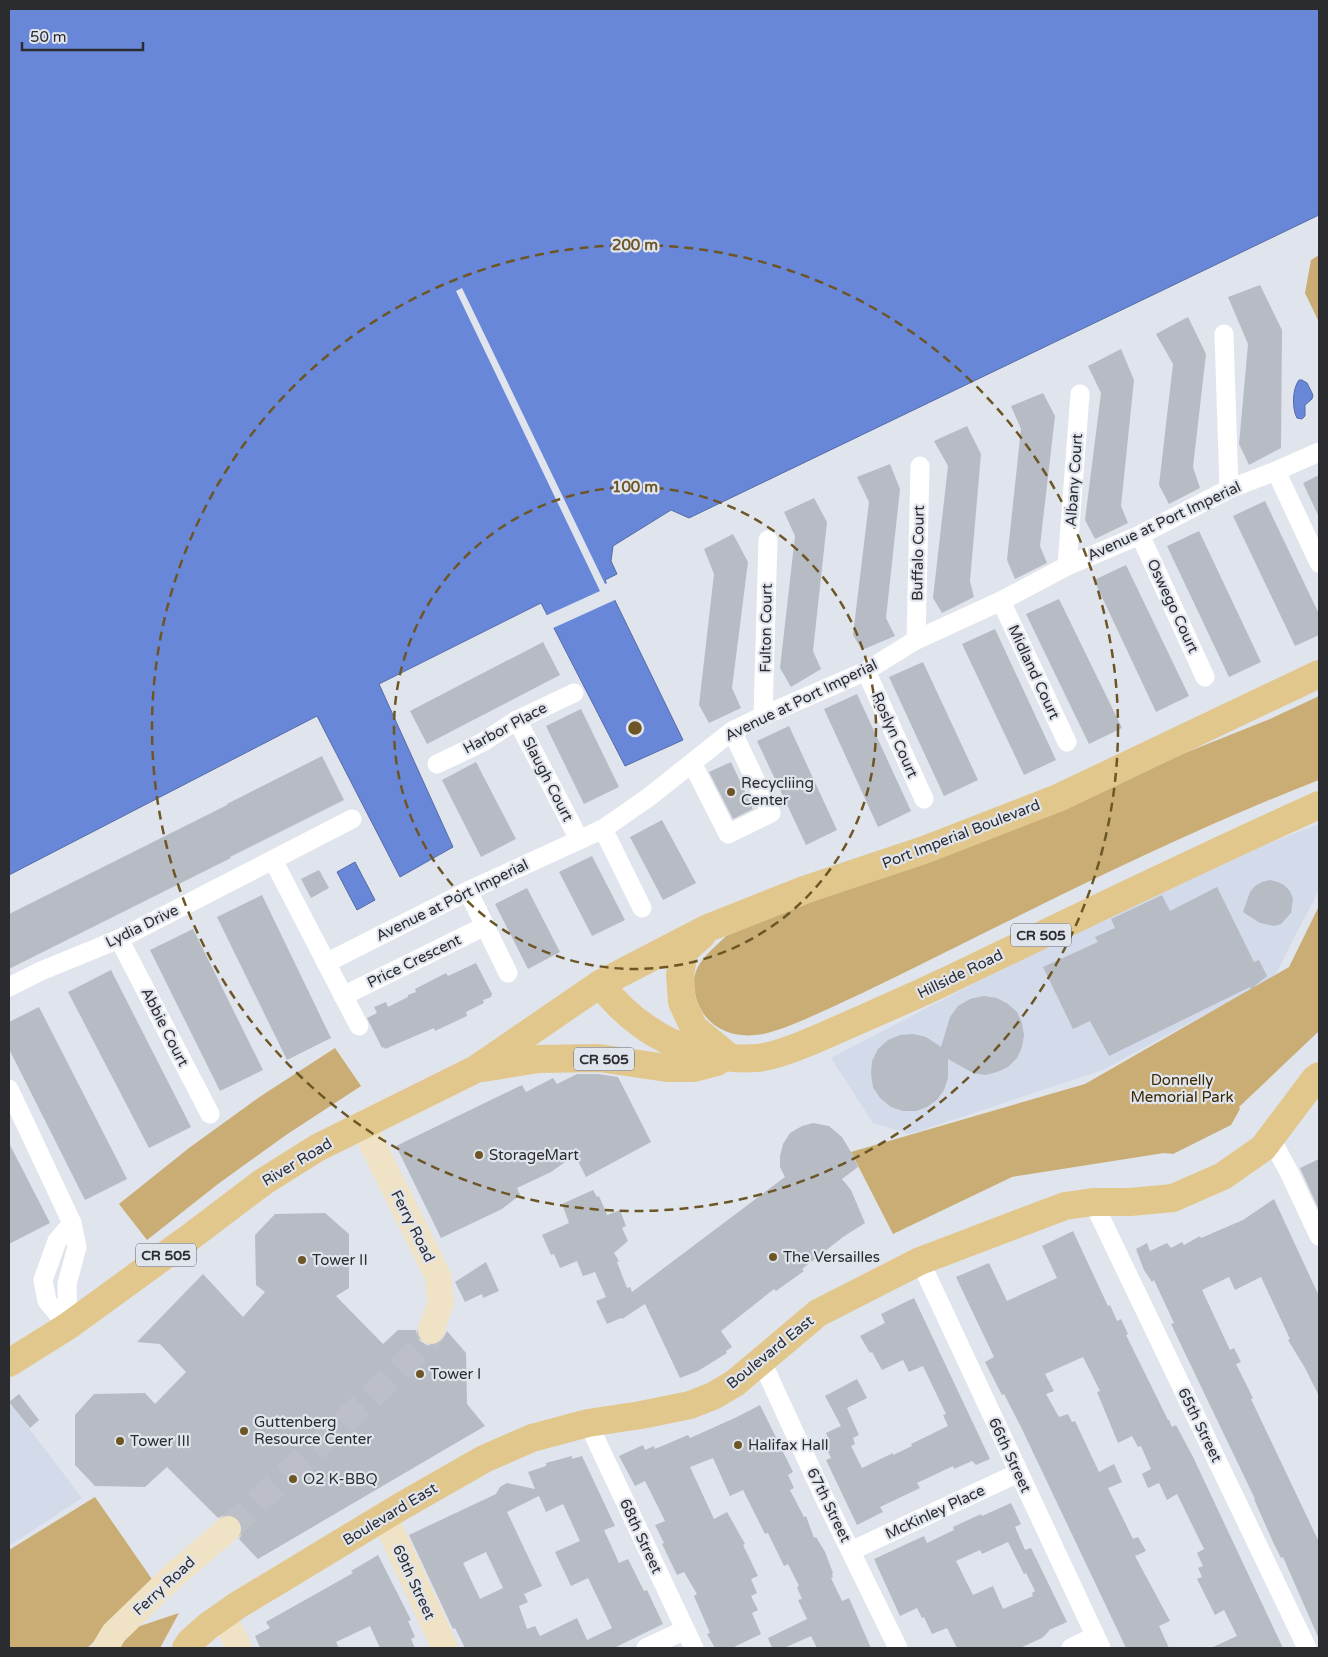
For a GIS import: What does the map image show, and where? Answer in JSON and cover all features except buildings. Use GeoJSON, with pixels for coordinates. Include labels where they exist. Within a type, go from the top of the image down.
{"type":"FeatureCollection","features":[{"type":"Feature","properties":{"kind":"main road","name":"Port Imperial Boulevard"},"geometry":{"type":"LineString","coordinates":[[600,984],[708,928],[804,890],[924,850],[1058,798],[1319,674]]}},
{"type":"Feature","properties":{"kind":"main road","name":"Hillside Road"},"geometry":{"type":"LineString","coordinates":[[730,1058],[759,1058],[806,1045],[880,1013],[1199,859],[1319,805]]}},
{"type":"Feature","properties":{"kind":"main road"},"geometry":{"type":"LineString","coordinates":[[708,928],[684,951],[680,975],[682,1002],[694,1028],[730,1058]]}},
{"type":"Feature","properties":{"kind":"main road","name":"CR 505"},"geometry":{"type":"LineString","coordinates":[[600,984],[640,1024],[664,1040],[694,1052],[730,1058]]}},
{"type":"Feature","properties":{"kind":"main road","name":"River Road"},"geometry":{"type":"LineString","coordinates":[[9,1363],[68,1326],[262,1182],[317,1148],[476,1069],[600,984]]}},
{"type":"Feature","properties":{"kind":"main road","name":"CR 505"},"geometry":{"type":"LineString","coordinates":[[476,1069],[538,1060],[599,1058],[668,1068],[694,1068],[730,1058]]}},
{"type":"Feature","properties":{"kind":"main road","name":"Boulevard East"},"geometry":{"type":"LineString","coordinates":[[186,1648],[190,1642],[223,1615],[384,1516],[484,1459],[532,1438],[588,1423],[641,1416],[690,1405],[713,1396],[736,1383],[818,1313],[920,1261],[1065,1206],[1093,1202],[1130,1202],[1172,1198],[1223,1176],[1263,1148],[1319,1076]]}},
{"type":"Feature","properties":{"kind":"street"},"geometry":{"type":"LineString","coordinates":[[1224,334],[1229,489]]}},
{"type":"Feature","properties":{"kind":"street","name":"Albany Court"},"geometry":{"type":"LineString","coordinates":[[1068,566],[1080,394]]}},
{"type":"Feature","properties":{"kind":"street","name":"Avenue at Port Imperial"},"geometry":{"type":"LineString","coordinates":[[326,963],[468,891],[603,829],[650,797],[732,731],[866,671],[916,640],[1002,601],[1068,566],[1140,535],[1229,489],[1319,452]]}},
{"type":"Feature","properties":{"kind":"street","name":"Buffalo Court"},"geometry":{"type":"LineString","coordinates":[[916,640],[920,466]]}},
{"type":"Feature","properties":{"kind":"street"},"geometry":{"type":"LineString","coordinates":[[1276,471],[1319,563]]}},
{"type":"Feature","properties":{"kind":"street","name":"Oswego Court"},"geometry":{"type":"LineString","coordinates":[[1140,535],[1205,677]]}},
{"type":"Feature","properties":{"kind":"street","name":"Fulton Court"},"geometry":{"type":"LineString","coordinates":[[763,716],[768,540]]}},
{"type":"Feature","properties":{"kind":"street","name":"Midland Court"},"geometry":{"type":"LineString","coordinates":[[1002,601],[1067,742]]}},
{"type":"Feature","properties":{"kind":"street","name":"Roslyn Court"},"geometry":{"type":"LineString","coordinates":[[866,671],[924,798]]}},
{"type":"Feature","properties":{"kind":"street","name":"Harbor Place"},"geometry":{"type":"LineString","coordinates":[[436,764],[483,742],[517,720],[574,693]]}},
{"type":"Feature","properties":{"kind":"street","name":"Slaugh Court"},"geometry":{"type":"LineString","coordinates":[[517,720],[579,839]]}},
{"type":"Feature","properties":{"kind":"street"},"geometry":{"type":"LineString","coordinates":[[692,763],[728,834],[771,813],[732,731]]}},
{"type":"Feature","properties":{"kind":"street","name":"Lydia Drive"},"geometry":{"type":"LineString","coordinates":[[9,987],[41,971],[120,939],[352,819]]}},
{"type":"Feature","properties":{"kind":"street"},"geometry":{"type":"LineString","coordinates":[[603,829],[642,908]]}},
{"type":"Feature","properties":{"kind":"street"},"geometry":{"type":"LineString","coordinates":[[273,860],[359,1026]]}},
{"type":"Feature","properties":{"kind":"street"},"geometry":{"type":"LineString","coordinates":[[468,891],[508,973]]}},
{"type":"Feature","properties":{"kind":"street","name":"Price Crescent"},"geometry":{"type":"LineString","coordinates":[[343,996],[486,926]]}},
{"type":"Feature","properties":{"kind":"street","name":"Abbie Court"},"geometry":{"type":"LineString","coordinates":[[120,939],[210,1114]]}},
{"type":"Feature","properties":{"kind":"street"},"geometry":{"type":"LineString","coordinates":[[9,1089],[72,1223],[77,1247],[67,1284],[68,1326]]}},
{"type":"Feature","properties":{"kind":"street","name":"Ferry Road"},"geometry":{"type":"LineString","coordinates":[[363,1125],[438,1276],[441,1302],[431,1331]]}},
{"type":"Feature","properties":{"kind":"street"},"geometry":{"type":"LineString","coordinates":[[1271,1139],[1319,1236]]}},
{"type":"Feature","properties":{"kind":"street","name":"65th Street"},"geometry":{"type":"LineString","coordinates":[[1093,1202],[1307,1648]]}},
{"type":"Feature","properties":{"kind":"street","name":"66th Street"},"geometry":{"type":"LineString","coordinates":[[920,1261],[1098,1642]]}},
{"type":"Feature","properties":{"kind":"street","name":"67th Street"},"geometry":{"type":"LineString","coordinates":[[762,1362],[898,1648]]}},
{"type":"Feature","properties":{"kind":"street","name":"68th Street"},"geometry":{"type":"LineString","coordinates":[[588,1423],[694,1648]]}},
{"type":"Feature","properties":{"kind":"street","name":"McKinley Place"},"geometry":{"type":"LineString","coordinates":[[851,1551],[1018,1473]]}},
{"type":"Feature","properties":{"kind":"street","name":"69th Street"},"geometry":{"type":"LineString","coordinates":[[384,1516],[445,1648]]}},
{"type":"Feature","properties":{"kind":"street","name":"Ferry Road"},"geometry":{"type":"LineString","coordinates":[[105,1648],[114,1633],[167,1582],[228,1529]]}},
{"type":"Feature","properties":{"kind":"street"},"geometry":{"type":"LineString","coordinates":[[223,1615],[239,1648]]}},
{"type":"Feature","properties":{"kind":"street"},"geometry":{"type":"LineString","coordinates":[[646,1648],[685,1630]]}},
{"type":"Feature","properties":{"kind":"street"},"geometry":{"type":"LineString","coordinates":[[1071,1648],[1098,1642]]}},
{"type":"Feature","properties":{"kind":"shaded area"},"geometry":{"type":"Polygon","coordinates":[[[1319,824],[1319,890],[1274,977],[1103,1070],[910,1134],[873,1123],[831,1058],[1162,885],[1319,824]]]}},
{"type":"Feature","properties":{"kind":"shaded area"},"geometry":{"type":"Polygon","coordinates":[[[9,1402],[82,1498],[9,1546],[9,1402]]]}},
{"type":"Feature","properties":{"kind":"green space"},"geometry":{"type":"Polygon","coordinates":[[[1319,255],[1319,322],[1305,293],[1311,260],[1319,255]]]}},
{"type":"Feature","properties":{"kind":"green space"},"geometry":{"type":"Polygon","coordinates":[[[1319,696],[1319,780],[1229,817],[1140,857],[862,993],[788,1026],[763,1034],[740,1035],[720,1029],[704,1015],[695,994],[694,984],[697,968],[726,936],[1270,719],[1319,696]]]}},
{"type":"Feature","properties":{"kind":"green space","name":"Donnelly Memorial Park"},"geometry":{"type":"Polygon","coordinates":[[[1319,906],[1319,1031],[1239,1107],[1240,1109],[1231,1125],[1173,1154],[1164,1153],[1012,1177],[893,1234],[851,1152],[1085,1084],[1289,967],[1319,906]]]}},
{"type":"Feature","properties":{"kind":"green space"},"geometry":{"type":"Polygon","coordinates":[[[335,1048],[361,1086],[286,1135],[218,1184],[147,1240],[119,1204],[189,1148],[261,1096],[335,1048]]]}},
{"type":"Feature","properties":{"kind":"green space"},"geometry":{"type":"Polygon","coordinates":[[[95,1497],[156,1585],[87,1648],[9,1648],[9,1550],[95,1497]]]}},
{"type":"Feature","properties":{"kind":"green space"},"geometry":{"type":"Polygon","coordinates":[[[179,1613],[160,1648],[116,1648],[137,1627],[179,1613]]]}},
{"type":"Feature","properties":{"kind":"water"},"geometry":{"type":"Polygon","coordinates":[[[9,9],[1319,9],[1319,215],[689,518],[671,510],[613,546],[611,561],[617,574],[605,580],[683,740],[625,766],[541,603],[379,684],[453,847],[400,877],[317,716],[9,875],[9,9]]]}},
{"type":"Feature","properties":{"kind":"water"},"geometry":{"type":"Polygon","coordinates":[[[1299,380],[1307,383],[1313,395],[1312,399],[1305,405],[1305,416],[1302,419],[1297,418],[1294,404],[1295,388],[1299,380]]]}},
{"type":"Feature","properties":{"kind":"water"},"geometry":{"type":"Polygon","coordinates":[[[355,862],[375,900],[357,910],[337,872],[355,862]]]}},
{"type":"Feature","properties":{"kind":"pier"},"geometry":{"type":"Polygon","coordinates":[[[462,288],[605,584],[609,582],[617,599],[551,629],[545,616],[600,591],[456,291],[462,288]]]}},
{"type":"Feature","properties":{"kind":"tunnel"},"geometry":{"type":"LineString","coordinates":[[228,1529],[374,1394],[427,1342],[431,1331]]}},
{"type":"Feature","properties":{"kind":"place","name":"Recycliing Center"},"geometry":{"type":"Point","coordinates":[731,792]}},
{"type":"Feature","properties":{"kind":"place","name":"StorageMart"},"geometry":{"type":"Point","coordinates":[479,1155]}},
{"type":"Feature","properties":{"kind":"place","name":"The Versailles"},"geometry":{"type":"Point","coordinates":[773,1257]}},
{"type":"Feature","properties":{"kind":"place","name":"Tower II"},"geometry":{"type":"Point","coordinates":[302,1260]}},
{"type":"Feature","properties":{"kind":"place","name":"Tower I"},"geometry":{"type":"Point","coordinates":[420,1374]}},
{"type":"Feature","properties":{"kind":"place","name":"Guttenberg Resource Center"},"geometry":{"type":"Point","coordinates":[244,1431]}},
{"type":"Feature","properties":{"kind":"place","name":"Tower III"},"geometry":{"type":"Point","coordinates":[120,1441]}},
{"type":"Feature","properties":{"kind":"place","name":"Halifax Hall"},"geometry":{"type":"Point","coordinates":[738,1445]}},
{"type":"Feature","properties":{"kind":"place","name":"O2 K-BBQ"},"geometry":{"type":"Point","coordinates":[293,1479]}}]}
